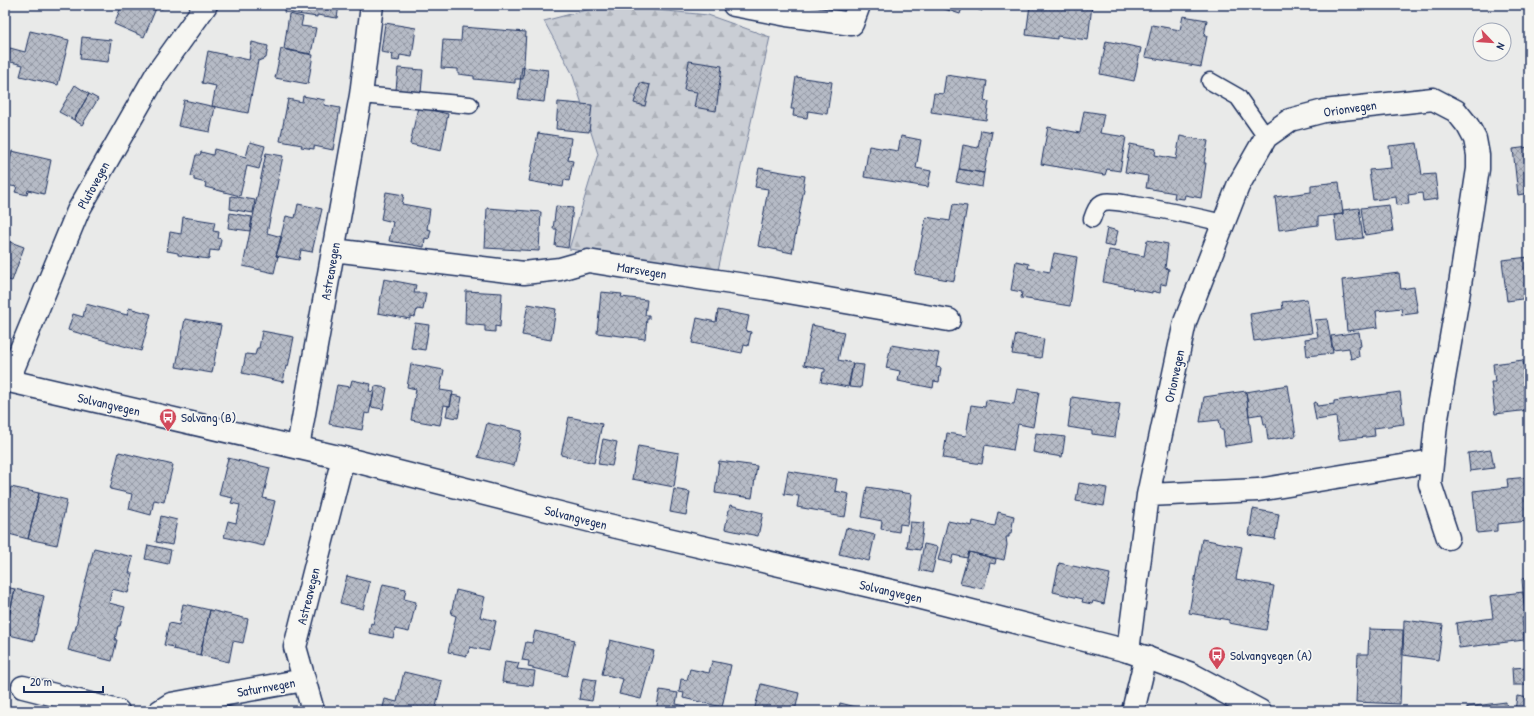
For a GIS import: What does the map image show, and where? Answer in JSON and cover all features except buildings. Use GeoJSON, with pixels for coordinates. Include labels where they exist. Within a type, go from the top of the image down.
{"type":"FeatureCollection","features":[{"type":"Feature","properties":{"kind":"street","name":"Plutovegen"},"geometry":{"type":"LineString","coordinates":[[6,381],[78,211],[156,74],[206,5]]}},
{"type":"Feature","properties":{"kind":"street","name":"Astreavegen"},"geometry":{"type":"LineString","coordinates":[[298,447],[361,95],[372,5]]}},
{"type":"Feature","properties":{"kind":"street"},"geometry":{"type":"LineString","coordinates":[[734,5],[788,15],[852,24],[859,5]]}},
{"type":"Feature","properties":{"kind":"street","name":"Orionvegen"},"geometry":{"type":"LineString","coordinates":[[1137,654],[1148,495],[1185,322],[1238,186],[1266,137],[1290,120],[1324,111],[1433,99],[1456,111],[1468,126],[1475,140],[1478,155],[1478,169],[1436,424],[1430,484],[1448,538]]}},
{"type":"Feature","properties":{"kind":"street","name":"Marsvegen"},"geometry":{"type":"LineString","coordinates":[[334,250],[524,273],[560,269],[588,260],[766,288],[949,320]]}},
{"type":"Feature","properties":{"kind":"street","name":"Solvangvegen"},"geometry":{"type":"LineString","coordinates":[[6,381],[298,447],[591,521],[917,597],[1137,654],[1189,672],[1260,711]]}},
{"type":"Feature","properties":{"kind":"street","name":"Astreavegen"},"geometry":{"type":"LineString","coordinates":[[313,711],[295,647],[343,458]]}},
{"type":"Feature","properties":{"kind":"street"},"geometry":{"type":"LineString","coordinates":[[1148,495],[1258,490],[1432,461]]}},
{"type":"Feature","properties":{"kind":"street"},"geometry":{"type":"LineString","coordinates":[[1133,711],[1137,654]]}},
{"type":"Feature","properties":{"kind":"street","name":"Saturnvegen"},"geometry":{"type":"LineString","coordinates":[[160,711],[171,704],[304,680]]}},
{"type":"Feature","properties":{"kind":"street"},"geometry":{"type":"LineString","coordinates":[[23,687],[118,711]]}},
{"type":"Feature","properties":{"kind":"lane"},"geometry":{"type":"LineString","coordinates":[[1210,81],[1238,97],[1266,137]]}},
{"type":"Feature","properties":{"kind":"lane"},"geometry":{"type":"LineString","coordinates":[[361,95],[470,105]]}},
{"type":"Feature","properties":{"kind":"lane"},"geometry":{"type":"LineString","coordinates":[[1092,219],[1094,212],[1101,204],[1105,202],[1178,212],[1223,223]]}},
{"type":"Feature","properties":{"kind":"green space"},"geometry":{"type":"Polygon","coordinates":[[[605,5],[708,15],[770,37],[718,270],[569,249],[598,154],[572,73],[544,21],[605,5]]]}},
{"type":"Feature","properties":{"kind":"place","name":"Solvang (B)"},"geometry":{"type":"Point","coordinates":[168,432]}},
{"type":"Feature","properties":{"kind":"place","name":"Solvangvegen (A)"},"geometry":{"type":"Point","coordinates":[1217,670]}}]}
